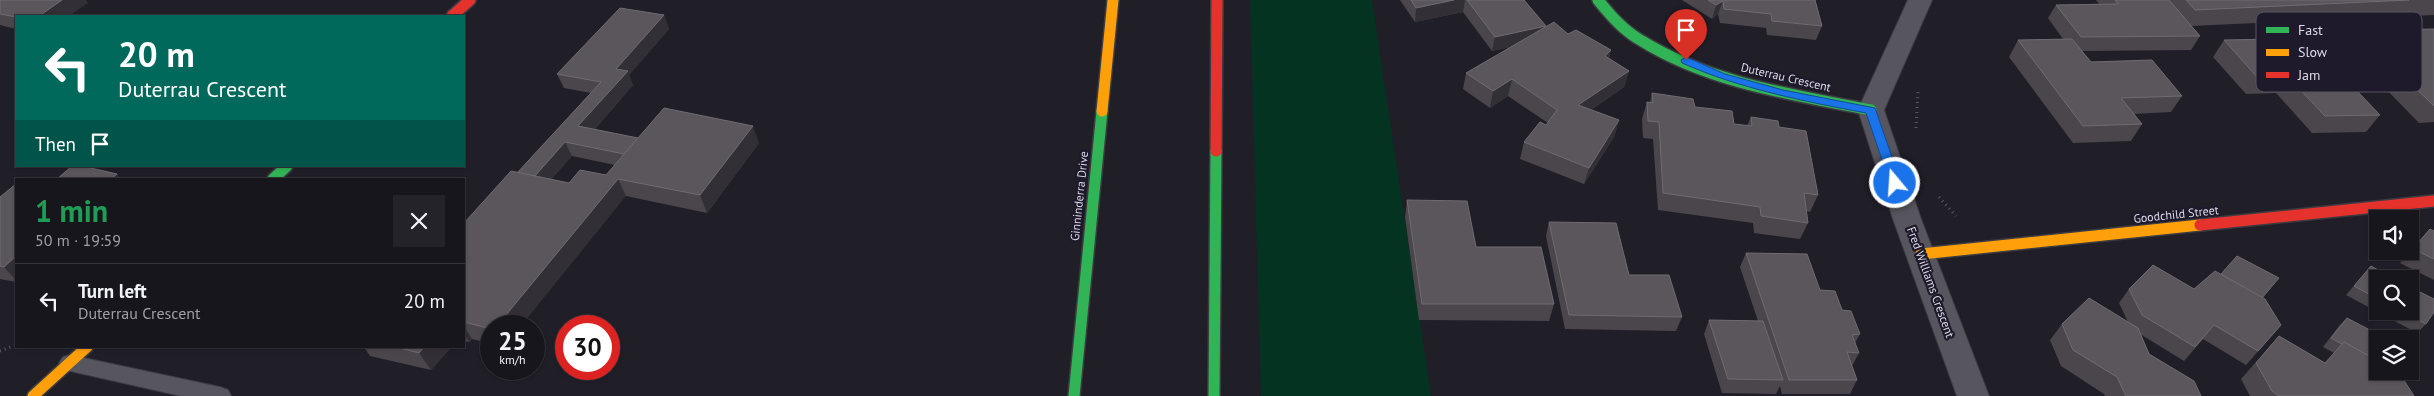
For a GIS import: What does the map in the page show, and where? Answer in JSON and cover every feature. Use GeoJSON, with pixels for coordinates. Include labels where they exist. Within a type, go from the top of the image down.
{"type":"FeatureCollection","features":[{"type":"Feature","properties":{"kind":"main road"},"geometry":{"type":"LineString","coordinates":[[453,15],[470,0]]}},
{"type":"Feature","properties":{"kind":"main road","name":"Ginninderra Drive"},"geometry":{"type":"LineString","coordinates":[[1074,396],[1113,0]]}},
{"type":"Feature","properties":{"kind":"main road"},"geometry":{"type":"LineString","coordinates":[[1214,396],[1217,0]]}},
{"type":"Feature","properties":{"kind":"main road","name":"Duterrau Crescent"},"geometry":{"type":"LineString","coordinates":[[1598,0],[1607,15],[1650,45],[1722,76],[1783,93],[1871,110]]}},
{"type":"Feature","properties":{"kind":"main road"},"geometry":{"type":"LineString","coordinates":[[274,178],[286,167]]}},
{"type":"Feature","properties":{"kind":"main road","name":"Goodchild Street"},"geometry":{"type":"LineString","coordinates":[[1921,254],[2434,201]]}},
{"type":"Feature","properties":{"kind":"main road"},"geometry":{"type":"LineString","coordinates":[[34,396],[86,348]]}},
{"type":"Feature","properties":{"kind":"street"},"geometry":{"type":"LineString","coordinates":[[1871,110],[1920,0]]}},
{"type":"Feature","properties":{"kind":"street","name":"Fred Williams Crescent"},"geometry":{"type":"LineString","coordinates":[[1871,110],[1973,396]]}},
{"type":"Feature","properties":{"kind":"lane"},"geometry":{"type":"LineString","coordinates":[[70,363],[220,396]]}},
{"type":"Feature","properties":{"kind":"path"},"geometry":{"type":"LineString","coordinates":[[1916,132],[1919,85]]}},
{"type":"Feature","properties":{"kind":"path"},"geometry":{"type":"LineString","coordinates":[[1938,196],[1953,210],[1973,249]]}},
{"type":"Feature","properties":{"kind":"path"},"geometry":{"type":"LineString","coordinates":[[0,350],[15,346]]}},
{"type":"Feature","properties":{"kind":"green space"},"geometry":{"type":"Polygon","coordinates":[[[1250,0],[1372,0],[1431,396],[1261,396],[1250,0]]]}},
{"type":"Feature","properties":{"kind":"building"},"geometry":{"type":"Polygon","coordinates":[[[0,0],[62,0],[40,15],[15,15],[15,17],[0,14],[0,0]]]}},
{"type":"Feature","properties":{"kind":"building"},"geometry":{"type":"Polygon","coordinates":[[[1411,0],[1454,0],[1416,8],[1411,0]]]}},
{"type":"Feature","properties":{"kind":"building"},"geometry":{"type":"Polygon","coordinates":[[[1467,0],[1524,0],[1546,26],[1495,37],[1467,0]]]}},
{"type":"Feature","properties":{"kind":"building"},"geometry":{"type":"Polygon","coordinates":[[[1708,0],[1815,0],[1822,26],[1772,21],[1771,14],[1724,9],[1723,1],[1716,5],[1708,0]]]}},
{"type":"Feature","properties":{"kind":"building"},"geometry":{"type":"Polygon","coordinates":[[[2115,0],[2169,0],[2200,36],[2081,37],[2056,5],[2118,4],[2115,0]]]}},
{"type":"Feature","properties":{"kind":"building"},"geometry":{"type":"Polygon","coordinates":[[[2186,0],[2409,0],[2195,10],[2186,0]]]}},
{"type":"Feature","properties":{"kind":"building"},"geometry":{"type":"Polygon","coordinates":[[[620,8],[664,15],[616,69],[628,71],[578,126],[638,138],[624,154],[565,142],[535,176],[517,173],[601,82],[557,74],[620,8]]]}},
{"type":"Feature","properties":{"kind":"building"},"geometry":{"type":"Polygon","coordinates":[[[1554,22],[1568,34],[1576,30],[1611,50],[1605,56],[1629,71],[1578,105],[1619,120],[1589,168],[1524,142],[1540,122],[1546,125],[1557,110],[1512,79],[1493,91],[1466,73],[1554,22]]]}},
{"type":"Feature","properties":{"kind":"building"},"geometry":{"type":"Polygon","coordinates":[[[2422,29],[2434,29],[2434,106],[2420,92],[2422,92],[2422,29]]]}},
{"type":"Feature","properties":{"kind":"building"},"geometry":{"type":"Polygon","coordinates":[[[2072,39],[2091,62],[2152,60],[2182,96],[2121,98],[2142,124],[2083,126],[2018,40],[2072,39]]]}},
{"type":"Feature","properties":{"kind":"building"},"geometry":{"type":"Polygon","coordinates":[[[2256,39],[2256,76],[2224,40],[2256,39]]]}},
{"type":"Feature","properties":{"kind":"building"},"geometry":{"type":"Polygon","coordinates":[[[2302,92],[2358,92],[2380,115],[2325,116],[2302,92]]]}},
{"type":"Feature","properties":{"kind":"building"},"geometry":{"type":"Polygon","coordinates":[[[1652,93],[1693,99],[1695,107],[1732,111],[1734,124],[1752,126],[1751,117],[1778,121],[1779,127],[1806,131],[1818,195],[1804,193],[1808,223],[1761,216],[1760,207],[1663,193],[1659,122],[1648,121],[1647,102],[1653,103],[1652,93]]]}},
{"type":"Feature","properties":{"kind":"building"},"geometry":{"type":"Polygon","coordinates":[[[664,108],[753,126],[700,195],[618,179],[506,315],[480,315],[480,326],[465,322],[465,222],[511,171],[569,183],[580,170],[606,175],[664,108]]]}},
{"type":"Feature","properties":{"kind":"building"},"geometry":{"type":"Polygon","coordinates":[[[71,167],[86,167],[117,174],[112,178],[58,178],[71,167]]]}},
{"type":"Feature","properties":{"kind":"building"},"geometry":{"type":"Polygon","coordinates":[[[15,185],[15,257],[4,267],[0,266],[0,197],[15,185]]]}},
{"type":"Feature","properties":{"kind":"building"},"geometry":{"type":"Polygon","coordinates":[[[1407,200],[1467,201],[1476,247],[1541,247],[1554,304],[1422,304],[1407,200]]]}},
{"type":"Feature","properties":{"kind":"building"},"geometry":{"type":"Polygon","coordinates":[[[1549,222],[1616,223],[1629,275],[1669,275],[1682,317],[1569,315],[1549,222]]]}},
{"type":"Feature","properties":{"kind":"building"},"geometry":{"type":"Polygon","coordinates":[[[2430,229],[2434,231],[2434,259],[2419,252],[2419,242],[2430,229]]]}},
{"type":"Feature","properties":{"kind":"building"},"geometry":{"type":"Polygon","coordinates":[[[1746,253],[1807,254],[1820,290],[1835,291],[1842,310],[1851,311],[1860,334],[1852,335],[1859,353],[1847,352],[1857,380],[1789,380],[1746,253]]]}},
{"type":"Feature","properties":{"kind":"building"},"geometry":{"type":"Polygon","coordinates":[[[2237,256],[2279,278],[2262,298],[2221,274],[2237,256]]]}},
{"type":"Feature","properties":{"kind":"building"},"geometry":{"type":"Polygon","coordinates":[[[2153,265],[2194,289],[2215,271],[2265,299],[2281,325],[2258,351],[2214,325],[2195,347],[2142,315],[2129,289],[2153,265]]]}},
{"type":"Feature","properties":{"kind":"building"},"geometry":{"type":"Polygon","coordinates":[[[2371,266],[2378,270],[2369,270],[2369,294],[2354,286],[2371,266]]]}},
{"type":"Feature","properties":{"kind":"building"},"geometry":{"type":"Polygon","coordinates":[[[2419,292],[2434,299],[2434,312],[2426,324],[2418,320],[2419,292]]]}},
{"type":"Feature","properties":{"kind":"building"},"geometry":{"type":"Polygon","coordinates":[[[2089,298],[2138,328],[2149,354],[2194,381],[2201,396],[2126,396],[2117,377],[2073,350],[2062,324],[2089,298]]]}},
{"type":"Feature","properties":{"kind":"building"},"geometry":{"type":"Polygon","coordinates":[[[2347,318],[2370,330],[2369,356],[2344,342],[2342,344],[2331,338],[2347,318]]]}},
{"type":"Feature","properties":{"kind":"building"},"geometry":{"type":"Polygon","coordinates":[[[1709,320],[1763,321],[1783,380],[1728,379],[1709,320]]]}},
{"type":"Feature","properties":{"kind":"building"},"geometry":{"type":"Polygon","coordinates":[[[2279,336],[2325,363],[2344,342],[2369,356],[2369,380],[2404,380],[2414,396],[2279,396],[2272,391],[2256,363],[2279,336]]]}},
{"type":"Feature","properties":{"kind":"building"},"geometry":{"type":"Polygon","coordinates":[[[400,348],[423,348],[419,353],[400,348]]]}},
{"type":"Feature","properties":{"kind":"traffic: fast"},"geometry":{"type":"LineString","coordinates":[[1598,0],[1618,23],[1641,41],[1670,56],[1702,69],[1773,90],[1871,110]]}},
{"type":"Feature","properties":{"kind":"traffic: fast"},"geometry":{"type":"LineString","coordinates":[[1074,396],[1102,111]]}},
{"type":"Feature","properties":{"kind":"traffic: fast"},"geometry":{"type":"LineString","coordinates":[[1214,396],[1216,151]]}},
{"type":"Feature","properties":{"kind":"traffic: fast"},"geometry":{"type":"LineString","coordinates":[[274,178],[286,167]]}},
{"type":"Feature","properties":{"kind":"traffic: slow"},"geometry":{"type":"LineString","coordinates":[[1102,111],[1113,0]]}},
{"type":"Feature","properties":{"kind":"traffic: slow"},"geometry":{"type":"LineString","coordinates":[[1921,254],[2200,225]]}},
{"type":"Feature","properties":{"kind":"traffic: slow"},"geometry":{"type":"LineString","coordinates":[[33,396],[86,348]]}},
{"type":"Feature","properties":{"kind":"traffic: jam"},"geometry":{"type":"LineString","coordinates":[[453,15],[470,0]]}},
{"type":"Feature","properties":{"kind":"traffic: jam"},"geometry":{"type":"LineString","coordinates":[[1216,151],[1217,0]]}},
{"type":"Feature","properties":{"kind":"traffic: jam"},"geometry":{"type":"LineString","coordinates":[[2200,225],[2434,201]]}},
{"type":"Feature","properties":{"kind":"route"},"geometry":{"type":"LineString","coordinates":[[1686,60],[1722,76],[1783,93],[1871,110],[1895,183]]}}]}
